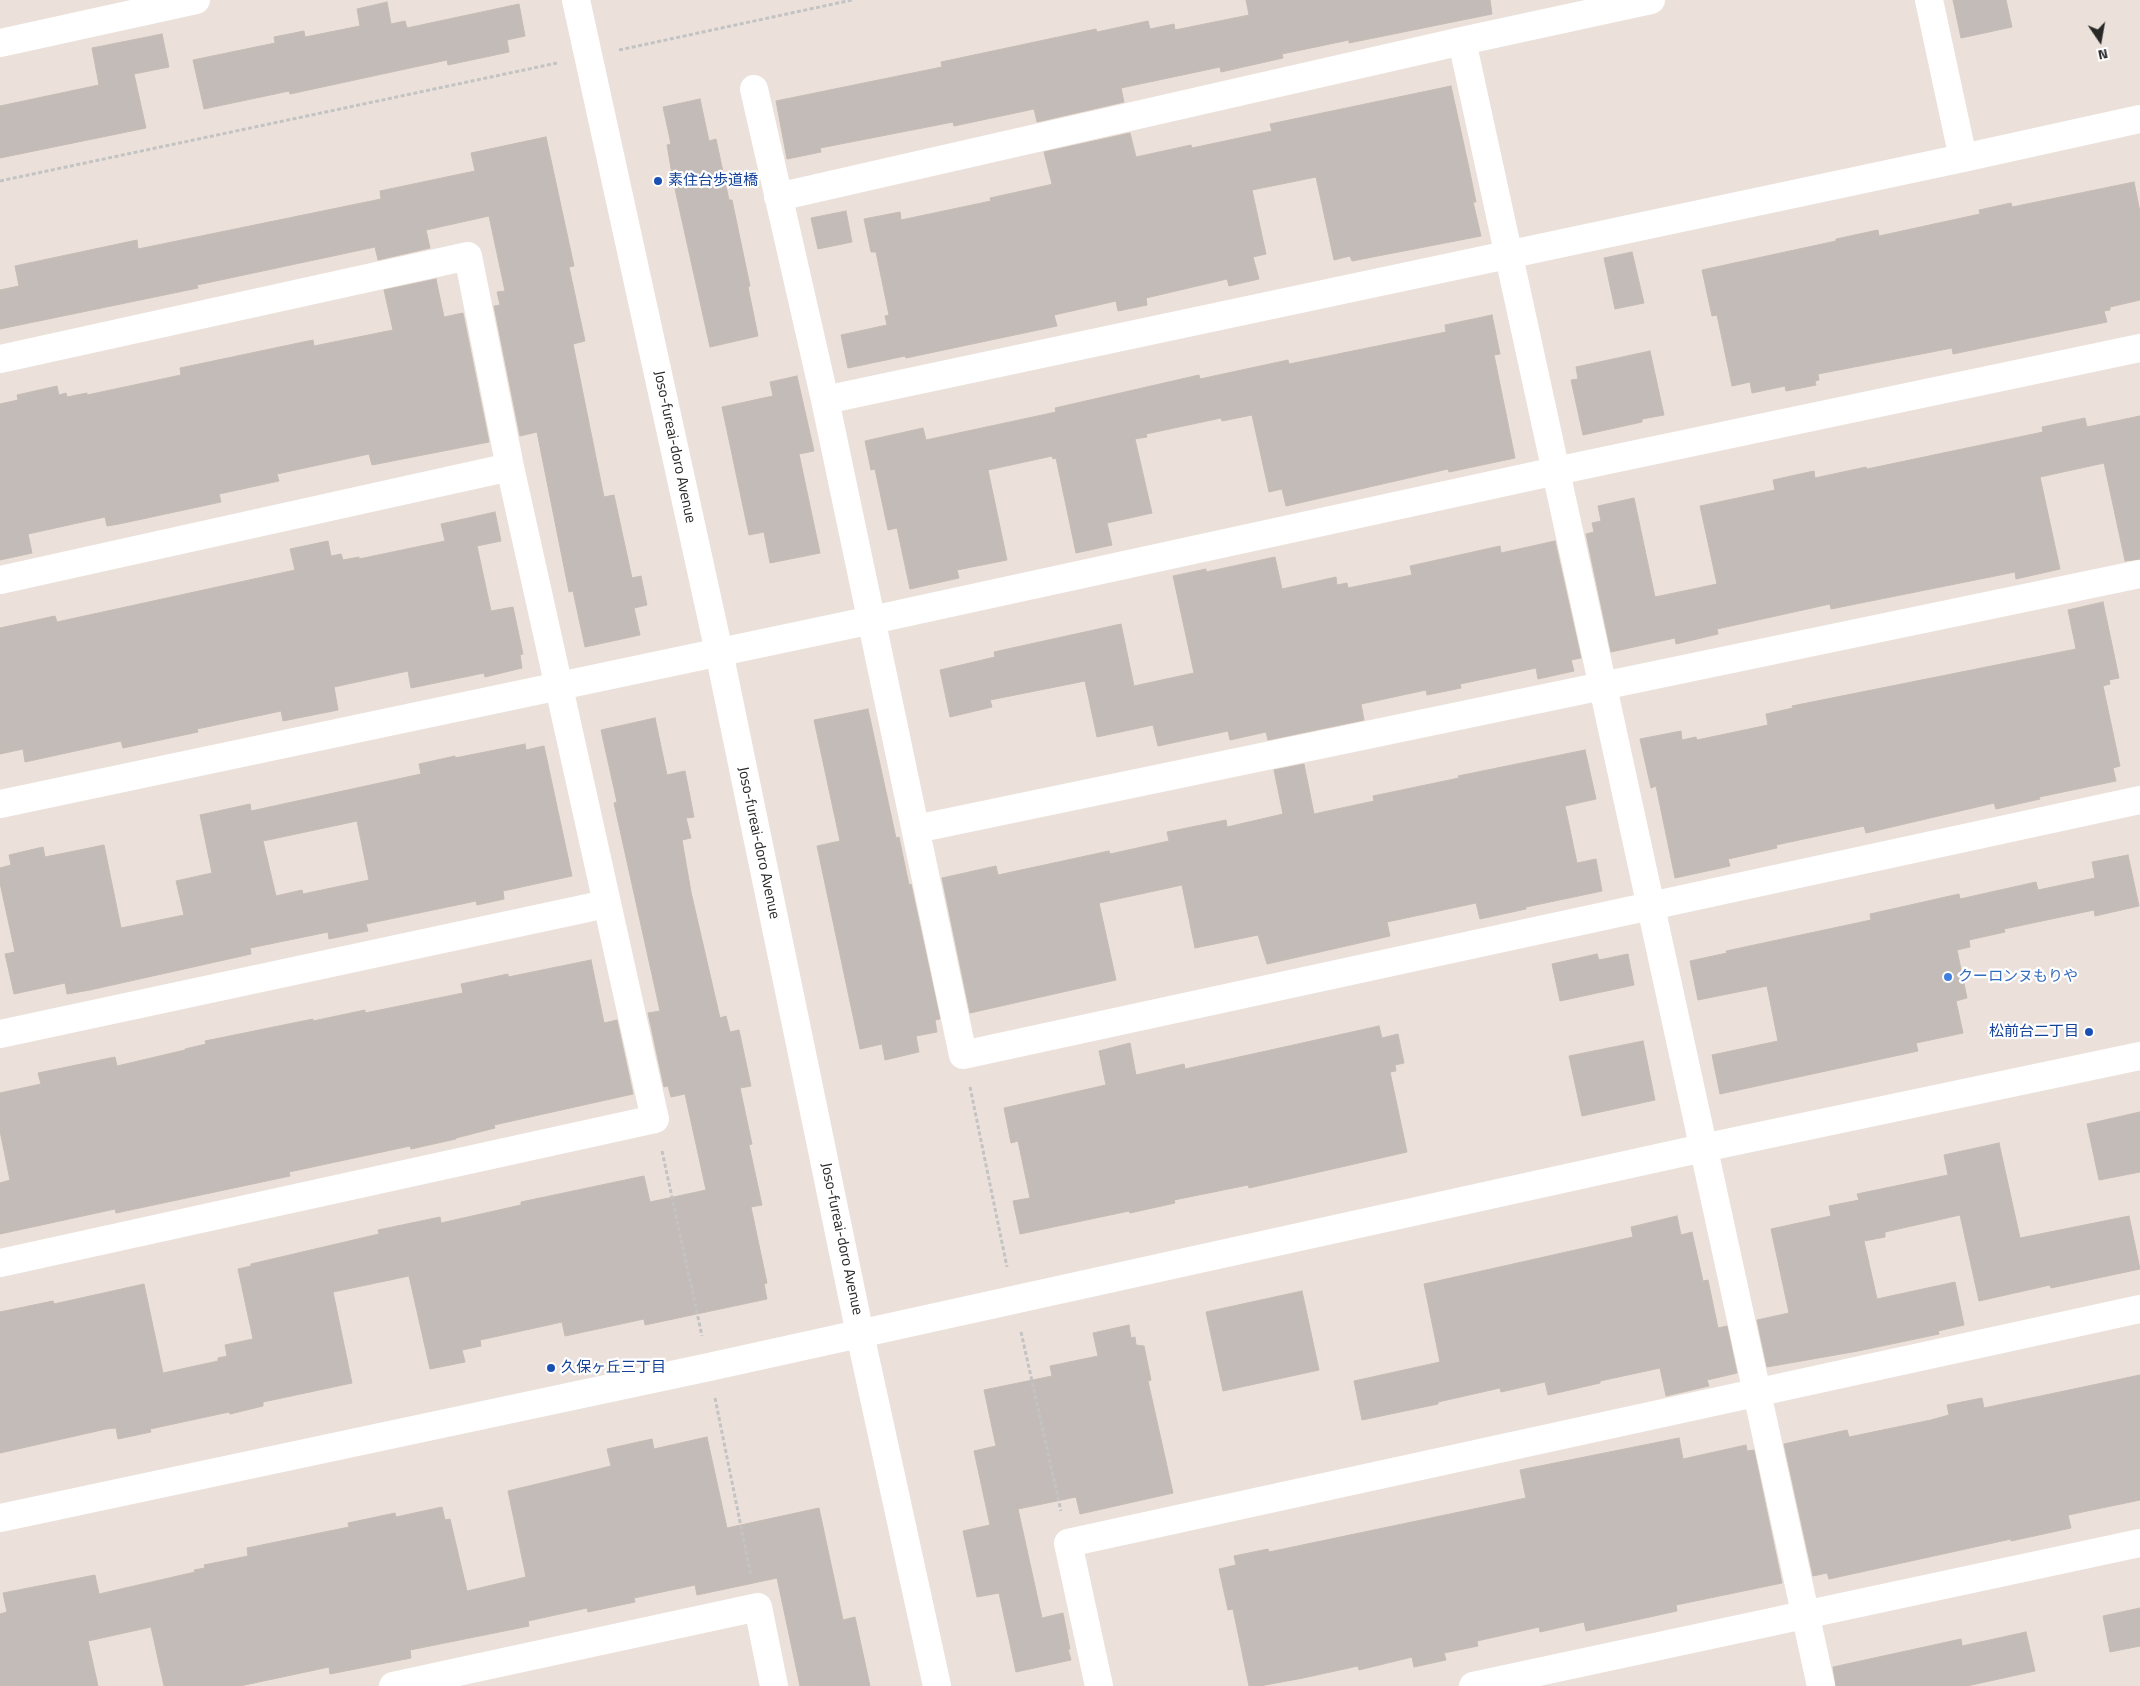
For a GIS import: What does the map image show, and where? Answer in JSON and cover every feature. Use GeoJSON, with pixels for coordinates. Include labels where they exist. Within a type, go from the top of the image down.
{"type":"FeatureCollection","features":[{"type":"Feature","properties":{"kind":"street"},"geometry":{"type":"LineString","coordinates":[[0,43],[196,0]]}},
{"type":"Feature","properties":{"kind":"street","name":"Joso-fureai-doro Avenue"},"geometry":{"type":"LineString","coordinates":[[576,0],[719,652],[860,1334],[937,1686]]}},
{"type":"Feature","properties":{"kind":"street"},"geometry":{"type":"LineString","coordinates":[[778,197],[1462,41],[1652,0]]}},
{"type":"Feature","properties":{"kind":"street"},"geometry":{"type":"LineString","coordinates":[[1929,0],[1964,158]]}},
{"type":"Feature","properties":{"kind":"street"},"geometry":{"type":"LineString","coordinates":[[1462,41],[1821,1686]]}},
{"type":"Feature","properties":{"kind":"street"},"geometry":{"type":"LineString","coordinates":[[754,89],[825,400],[964,1055],[2140,800]]}},
{"type":"Feature","properties":{"kind":"street"},"geometry":{"type":"LineString","coordinates":[[825,400],[1508,256],[2140,119]]}},
{"type":"Feature","properties":{"kind":"street"},"geometry":{"type":"LineString","coordinates":[[0,359],[468,256],[510,467],[655,1119],[0,1263]]}},
{"type":"Feature","properties":{"kind":"street"},"geometry":{"type":"LineString","coordinates":[[0,804],[872,620],[1556,471],[2140,348]]}},
{"type":"Feature","properties":{"kind":"street"},"geometry":{"type":"LineString","coordinates":[[0,580],[510,467]]}},
{"type":"Feature","properties":{"kind":"street"},"geometry":{"type":"LineString","coordinates":[[916,829],[2140,574]]}},
{"type":"Feature","properties":{"kind":"street"},"geometry":{"type":"LineString","coordinates":[[0,1034],[606,904]]}},
{"type":"Feature","properties":{"kind":"street"},"geometry":{"type":"LineString","coordinates":[[0,1518],[709,1367],[1703,1148],[2140,1056]]}},
{"type":"Feature","properties":{"kind":"street"},"geometry":{"type":"LineString","coordinates":[[1099,1686],[1068,1543],[2140,1309]]}},
{"type":"Feature","properties":{"kind":"street"},"geometry":{"type":"LineString","coordinates":[[1472,1686],[2140,1543]]}},
{"type":"Feature","properties":{"kind":"street"},"geometry":{"type":"LineString","coordinates":[[393,1686],[758,1607],[774,1686]]}},
{"type":"Feature","properties":{"kind":"path"},"geometry":{"type":"LineString","coordinates":[[811,8],[852,0]]}},
{"type":"Feature","properties":{"kind":"path"},"geometry":{"type":"LineString","coordinates":[[0,181],[374,102]]}},
{"type":"Feature","properties":{"kind":"path"},"geometry":{"type":"LineString","coordinates":[[964,1055],[1014,1300],[1068,1543]]}},
{"type":"Feature","properties":{"kind":"path"},"geometry":{"type":"LineString","coordinates":[[655,1119],[709,1367],[758,1607]]}},
{"type":"Feature","properties":{"kind":"building"},"geometry":{"type":"Polygon","coordinates":[[[1246,0],[1490,0],[1492,14],[1349,43],[1349,40],[1282,54],[1283,58],[1221,72],[1220,67],[1121,88],[1124,102],[1037,122],[1034,109],[954,126],[953,122],[820,148],[821,152],[787,159],[776,101],[942,67],[941,62],[1096,29],[1097,32],[1148,21],[1150,29],[1174,24],[1175,30],[1249,15],[1246,0]]]}},
{"type":"Feature","properties":{"kind":"building"},"geometry":{"type":"Polygon","coordinates":[[[1953,0],[2006,0],[2012,27],[1961,38],[1953,0]]]}},
{"type":"Feature","properties":{"kind":"building"},"geometry":{"type":"Polygon","coordinates":[[[387,2],[391,24],[405,21],[407,28],[519,4],[525,36],[507,40],[509,52],[448,65],[447,60],[290,94],[289,91],[204,109],[193,60],[275,43],[274,37],[304,31],[305,37],[360,26],[357,9],[387,2]]]}},
{"type":"Feature","properties":{"kind":"building"},"geometry":{"type":"Polygon","coordinates":[[[162,34],[169,67],[134,74],[146,128],[0,158],[0,106],[99,85],[92,48],[162,34]]]}},
{"type":"Feature","properties":{"kind":"building"},"geometry":{"type":"Polygon","coordinates":[[[1451,86],[1476,202],[1473,202],[1481,236],[1352,261],[1350,256],[1334,260],[1316,177],[1252,190],[1266,254],[1253,257],[1259,279],[1229,286],[1227,279],[1146,298],[1147,305],[1118,311],[1116,301],[1054,315],[1057,326],[906,358],[905,356],[848,368],[841,335],[887,325],[885,316],[889,315],[876,252],[871,252],[864,219],[900,212],[901,220],[991,201],[990,198],[1052,184],[1044,152],[1130,133],[1136,157],[1191,145],[1192,148],[1272,131],[1270,124],[1451,86]]]}},
{"type":"Feature","properties":{"kind":"building"},"geometry":{"type":"Polygon","coordinates":[[[700,99],[709,141],[716,139],[729,200],[732,200],[750,286],[748,287],[758,336],[710,347],[673,180],[667,145],[671,144],[663,107],[700,99]]]}},
{"type":"Feature","properties":{"kind":"building"},"geometry":{"type":"Polygon","coordinates":[[[546,137],[574,266],[569,267],[585,341],[573,344],[604,497],[614,495],[632,578],[641,576],[647,605],[634,608],[640,635],[585,647],[573,591],[569,592],[537,432],[520,436],[494,306],[500,305],[497,292],[505,291],[489,216],[426,230],[430,248],[378,260],[375,247],[197,285],[198,288],[0,329],[0,290],[19,286],[15,266],[137,240],[138,249],[381,199],[380,191],[475,171],[471,153],[546,137]]]}},
{"type":"Feature","properties":{"kind":"building"},"geometry":{"type":"Polygon","coordinates":[[[2134,182],[2140,212],[2140,300],[2110,307],[2110,310],[2104,311],[2107,322],[1953,354],[1952,348],[1818,374],[1819,380],[1815,381],[1816,385],[1786,391],[1785,386],[1752,393],[1750,382],[1732,386],[1717,315],[1712,316],[1702,270],[1878,230],[1879,236],[1980,214],[1979,210],[2011,203],[2012,207],[2134,182]]]}},
{"type":"Feature","properties":{"kind":"building"},"geometry":{"type":"Polygon","coordinates":[[[846,211],[852,242],[818,249],[811,218],[846,211]]]}},
{"type":"Feature","properties":{"kind":"building"},"geometry":{"type":"Polygon","coordinates":[[[1632,252],[1644,303],[1615,309],[1604,258],[1632,252]]]}},
{"type":"Feature","properties":{"kind":"building"},"geometry":{"type":"Polygon","coordinates":[[[436,279],[444,317],[463,313],[489,442],[372,465],[369,454],[277,474],[279,481],[219,494],[221,502],[107,526],[105,517],[28,534],[32,553],[0,560],[0,404],[18,400],[17,395],[57,386],[59,395],[66,393],[67,397],[87,393],[87,395],[181,375],[180,368],[313,340],[314,346],[393,330],[384,290],[436,279]]]}},
{"type":"Feature","properties":{"kind":"building"},"geometry":{"type":"Polygon","coordinates":[[[1492,315],[1500,354],[1494,355],[1515,458],[1449,472],[1448,469],[1286,506],[1282,489],[1269,492],[1252,415],[1222,421],[1221,418],[1146,434],[1147,437],[1135,439],[1152,513],[1107,523],[1112,545],[1076,553],[1056,458],[1053,459],[1052,456],[988,470],[1007,560],[957,570],[959,578],[910,589],[897,528],[888,530],[875,469],[871,470],[865,441],[923,428],[926,440],[1056,412],[1055,408],[1199,375],[1200,379],[1288,360],[1289,364],[1446,332],[1445,325],[1492,315]]]}},
{"type":"Feature","properties":{"kind":"building"},"geometry":{"type":"Polygon","coordinates":[[[1650,351],[1664,415],[1642,419],[1642,422],[1583,435],[1571,380],[1578,379],[1576,367],[1650,351]]]}},
{"type":"Feature","properties":{"kind":"building"},"geometry":{"type":"Polygon","coordinates":[[[797,376],[814,451],[799,454],[820,553],[770,563],[764,532],[749,535],[722,407],[773,396],[770,382],[797,376]]]}},
{"type":"Feature","properties":{"kind":"building"},"geometry":{"type":"Polygon","coordinates":[[[2140,416],[2140,559],[2125,561],[2104,463],[2040,477],[2060,569],[2016,579],[2015,572],[1831,609],[1830,604],[1717,629],[1718,634],[1676,644],[1675,638],[1611,652],[1586,534],[1594,532],[1592,523],[1601,521],[1598,506],[1634,498],[1655,597],[1717,584],[1700,506],[1775,490],[1773,480],[1814,471],[1815,478],[1866,467],[1867,469],[2043,432],[2042,427],[2085,418],[2087,427],[2140,416]]]}},
{"type":"Feature","properties":{"kind":"building"},"geometry":{"type":"Polygon","coordinates":[[[495,512],[501,541],[477,546],[491,611],[513,607],[523,654],[520,655],[522,668],[485,677],[484,673],[411,688],[408,671],[334,687],[338,710],[283,721],[281,711],[197,729],[198,732],[123,748],[121,741],[25,762],[23,749],[0,754],[0,628],[55,616],[57,622],[295,570],[290,549],[328,541],[331,556],[341,554],[343,560],[359,557],[359,559],[445,541],[441,524],[495,512]]]}},
{"type":"Feature","properties":{"kind":"building"},"geometry":{"type":"Polygon","coordinates":[[[1555,541],[1581,658],[1571,660],[1574,671],[1538,679],[1536,668],[1460,684],[1461,688],[1427,695],[1426,690],[1361,704],[1364,720],[1268,740],[1266,732],[1230,740],[1228,731],[1158,746],[1153,725],[1097,737],[1085,681],[990,700],[992,707],[950,717],[940,670],[995,657],[994,652],[1121,624],[1134,686],[1194,673],[1173,576],[1206,569],[1206,572],[1275,557],[1282,589],[1336,577],[1337,585],[1347,583],[1348,588],[1412,575],[1410,566],[1500,546],[1501,553],[1555,541]]]}},
{"type":"Feature","properties":{"kind":"building"},"geometry":{"type":"Polygon","coordinates":[[[2103,602],[2119,678],[2109,680],[2110,684],[2103,686],[2120,766],[2113,768],[2116,781],[2039,797],[2040,799],[1996,809],[1994,803],[1866,833],[1864,826],[1776,845],[1777,848],[1728,859],[1730,866],[1675,878],[1656,786],[1651,788],[1640,739],[1681,731],[1682,740],[1696,737],[1697,740],[1768,725],[1766,714],[1793,708],[1792,706],[2076,649],[2068,610],[2103,602]]]}},
{"type":"Feature","properties":{"kind":"building"},"geometry":{"type":"Polygon","coordinates":[[[868,709],[896,838],[899,837],[909,885],[911,884],[940,1019],[935,1020],[937,1032],[916,1036],[919,1052],[885,1060],[882,1044],[860,1049],[817,846],[840,841],[814,720],[868,709]]]}},
{"type":"Feature","properties":{"kind":"building"},"geometry":{"type":"Polygon","coordinates":[[[655,718],[667,775],[685,771],[694,817],[686,818],[691,838],[682,840],[691,892],[720,1018],[726,1016],[730,1032],[739,1030],[751,1086],[740,1088],[752,1144],[749,1145],[762,1205],[751,1207],[767,1283],[764,1284],[767,1299],[645,1325],[644,1319],[565,1336],[562,1322],[480,1340],[481,1346],[462,1350],[465,1362],[430,1369],[409,1276],[333,1292],[352,1383],[263,1402],[263,1406],[230,1414],[229,1412],[150,1429],[151,1432],[118,1439],[116,1428],[106,1429],[0,1453],[0,1312],[53,1301],[54,1304],[144,1284],[163,1373],[218,1361],[218,1358],[227,1356],[225,1345],[253,1339],[238,1269],[251,1266],[251,1264],[379,1234],[378,1230],[440,1217],[441,1223],[521,1205],[521,1202],[644,1176],[650,1202],[706,1190],[685,1094],[671,1097],[668,1086],[664,1087],[648,1013],[660,1011],[614,803],[617,802],[601,730],[655,718]]]}},
{"type":"Feature","properties":{"kind":"building"},"geometry":{"type":"Polygon","coordinates":[[[525,744],[526,750],[544,746],[572,876],[503,891],[504,899],[477,905],[476,901],[366,924],[368,931],[329,939],[328,932],[250,948],[251,954],[90,990],[67,994],[65,983],[14,994],[5,954],[15,952],[0,883],[0,868],[11,865],[9,855],[43,847],[45,857],[104,845],[121,928],[184,915],[176,881],[212,873],[200,815],[250,804],[251,811],[421,774],[419,764],[455,756],[455,758],[525,744]],[[357,821],[263,841],[276,896],[302,890],[303,894],[369,880],[357,821]]]}},
{"type":"Feature","properties":{"kind":"building"},"geometry":{"type":"Polygon","coordinates":[[[1585,750],[1596,799],[1565,806],[1577,863],[1596,859],[1602,891],[1480,919],[1476,903],[1387,922],[1390,936],[1267,964],[1258,935],[1195,948],[1182,885],[1099,903],[1116,980],[970,1013],[942,878],[996,866],[998,875],[1109,851],[1110,854],[1169,841],[1167,832],[1226,820],[1227,827],[1283,814],[1274,770],[1304,764],[1314,814],[1374,801],[1373,796],[1459,778],[1458,776],[1585,750]]]}},
{"type":"Feature","properties":{"kind":"building"},"geometry":{"type":"Polygon","coordinates":[[[2128,855],[2139,906],[2095,916],[2094,910],[2004,929],[2005,932],[1969,940],[1970,947],[1957,950],[1967,998],[1956,1001],[1963,1033],[1916,1043],[1918,1051],[1720,1094],[1712,1055],[1778,1041],[1767,986],[1698,1000],[1690,961],[1727,953],[1726,951],[1871,920],[1870,914],[1959,894],[1960,899],[2036,882],[2038,890],[2095,878],[2092,862],[2128,855]]]}},
{"type":"Feature","properties":{"kind":"building"},"geometry":{"type":"Polygon","coordinates":[[[1597,954],[1599,960],[1628,954],[1634,985],[1560,1001],[1552,964],[1597,954]]]}},
{"type":"Feature","properties":{"kind":"building"},"geometry":{"type":"Polygon","coordinates":[[[591,960],[604,1023],[617,1020],[633,1094],[494,1125],[495,1128],[456,1139],[411,1149],[410,1146],[289,1172],[290,1176],[116,1213],[115,1209],[0,1234],[0,1183],[10,1180],[0,1131],[0,1093],[41,1084],[38,1073],[115,1057],[117,1066],[185,1050],[206,1044],[205,1041],[313,1019],[313,1021],[365,1010],[365,1013],[463,993],[461,984],[508,974],[508,977],[591,960]]]}},
{"type":"Feature","properties":{"kind":"building"},"geometry":{"type":"Polygon","coordinates":[[[1379,1026],[1382,1038],[1398,1034],[1404,1063],[1395,1065],[1396,1071],[1390,1072],[1407,1152],[1249,1188],[1248,1185],[1174,1200],[1175,1203],[1130,1213],[1129,1211],[1020,1234],[1013,1201],[1030,1198],[1018,1141],[1011,1143],[1004,1108],[1106,1085],[1099,1051],[1130,1043],[1136,1075],[1184,1064],[1185,1069],[1379,1026]]]}},
{"type":"Feature","properties":{"kind":"building"},"geometry":{"type":"Polygon","coordinates":[[[1643,1041],[1655,1100],[1582,1116],[1569,1056],[1643,1041]]]}},
{"type":"Feature","properties":{"kind":"building"},"geometry":{"type":"Polygon","coordinates":[[[2140,1112],[2140,1172],[2099,1180],[2087,1124],[2140,1112]]]}},
{"type":"Feature","properties":{"kind":"building"},"geometry":{"type":"Polygon","coordinates":[[[1999,1143],[2020,1238],[2129,1216],[2140,1269],[2051,1288],[2050,1285],[1979,1301],[1960,1215],[1885,1232],[1885,1237],[1864,1241],[1877,1299],[1955,1282],[1964,1325],[1938,1331],[1939,1334],[1767,1367],[1757,1320],[1789,1313],[1771,1229],[1831,1216],[1829,1206],[1859,1200],[1857,1194],[1948,1175],[1944,1155],[1999,1143]]]}},
{"type":"Feature","properties":{"kind":"building"},"geometry":{"type":"Polygon","coordinates":[[[1677,1216],[1681,1235],[1692,1232],[1703,1281],[1708,1280],[1718,1328],[1727,1326],[1737,1373],[1707,1380],[1709,1386],[1666,1396],[1660,1368],[1548,1395],[1545,1382],[1501,1392],[1500,1388],[1438,1402],[1438,1404],[1362,1420],[1354,1381],[1440,1362],[1424,1284],[1633,1237],[1631,1227],[1677,1216]]]}},
{"type":"Feature","properties":{"kind":"building"},"geometry":{"type":"Polygon","coordinates":[[[1302,1291],[1319,1370],[1223,1391],[1206,1312],[1302,1291]]]}},
{"type":"Feature","properties":{"kind":"building"},"geometry":{"type":"Polygon","coordinates":[[[1129,1325],[1131,1338],[1135,1337],[1136,1345],[1144,1346],[1151,1380],[1148,1381],[1173,1493],[1080,1514],[1076,1497],[1018,1509],[1042,1618],[1063,1613],[1071,1660],[1016,1672],[999,1593],[977,1597],[963,1531],[990,1525],[974,1451],[996,1446],[984,1390],[1052,1376],[1050,1366],[1098,1356],[1093,1333],[1129,1325]]]}},
{"type":"Feature","properties":{"kind":"building"},"geometry":{"type":"Polygon","coordinates":[[[2140,1375],[2140,1500],[2068,1515],[2071,1528],[2011,1541],[2011,1539],[1829,1579],[1827,1573],[1813,1576],[1784,1444],[1847,1430],[1849,1437],[1931,1420],[1949,1415],[1947,1405],[1982,1398],[1984,1408],[2140,1375]]]}},
{"type":"Feature","properties":{"kind":"building"},"geometry":{"type":"Polygon","coordinates":[[[707,1437],[727,1528],[819,1508],[843,1620],[855,1617],[870,1686],[800,1686],[777,1578],[697,1595],[695,1585],[634,1598],[635,1602],[588,1612],[587,1608],[528,1621],[529,1626],[410,1650],[411,1658],[330,1674],[329,1667],[240,1686],[164,1686],[151,1627],[88,1641],[98,1686],[0,1686],[0,1614],[7,1612],[3,1593],[95,1575],[99,1594],[195,1572],[194,1570],[205,1568],[204,1565],[248,1556],[247,1548],[349,1527],[348,1523],[395,1513],[396,1517],[442,1507],[445,1520],[450,1519],[467,1591],[526,1577],[508,1491],[611,1466],[607,1449],[652,1439],[654,1449],[707,1437]]]}},
{"type":"Feature","properties":{"kind":"building"},"geometry":{"type":"Polygon","coordinates":[[[1679,1438],[1683,1459],[1746,1445],[1747,1451],[1754,1450],[1782,1583],[1676,1605],[1677,1611],[1586,1631],[1584,1622],[1540,1632],[1539,1627],[1477,1641],[1478,1646],[1444,1653],[1446,1660],[1414,1667],[1412,1657],[1359,1670],[1358,1666],[1260,1686],[1249,1686],[1233,1609],[1228,1610],[1219,1569],[1236,1565],[1234,1556],[1268,1549],[1269,1552],[1526,1498],[1520,1470],[1679,1438]]]}},
{"type":"Feature","properties":{"kind":"building"},"geometry":{"type":"Polygon","coordinates":[[[2140,1608],[2140,1646],[2110,1652],[2103,1616],[2140,1608]]]}},
{"type":"Feature","properties":{"kind":"building"},"geometry":{"type":"Polygon","coordinates":[[[2026,1632],[2035,1671],[1967,1686],[1836,1686],[1833,1667],[1961,1639],[1962,1646],[2026,1632]]]}},
{"type":"Feature","properties":{"kind":"place","name":"素住台歩道橋"},"geometry":{"type":"Point","coordinates":[658,181]}},
{"type":"Feature","properties":{"kind":"place","name":"クーロンヌもりや"},"geometry":{"type":"Point","coordinates":[1948,977]}},
{"type":"Feature","properties":{"kind":"place","name":"松前台二丁目"},"geometry":{"type":"Point","coordinates":[2089,1032]}},
{"type":"Feature","properties":{"kind":"place","name":"久保ヶ丘三丁目"},"geometry":{"type":"Point","coordinates":[551,1368]}}]}
